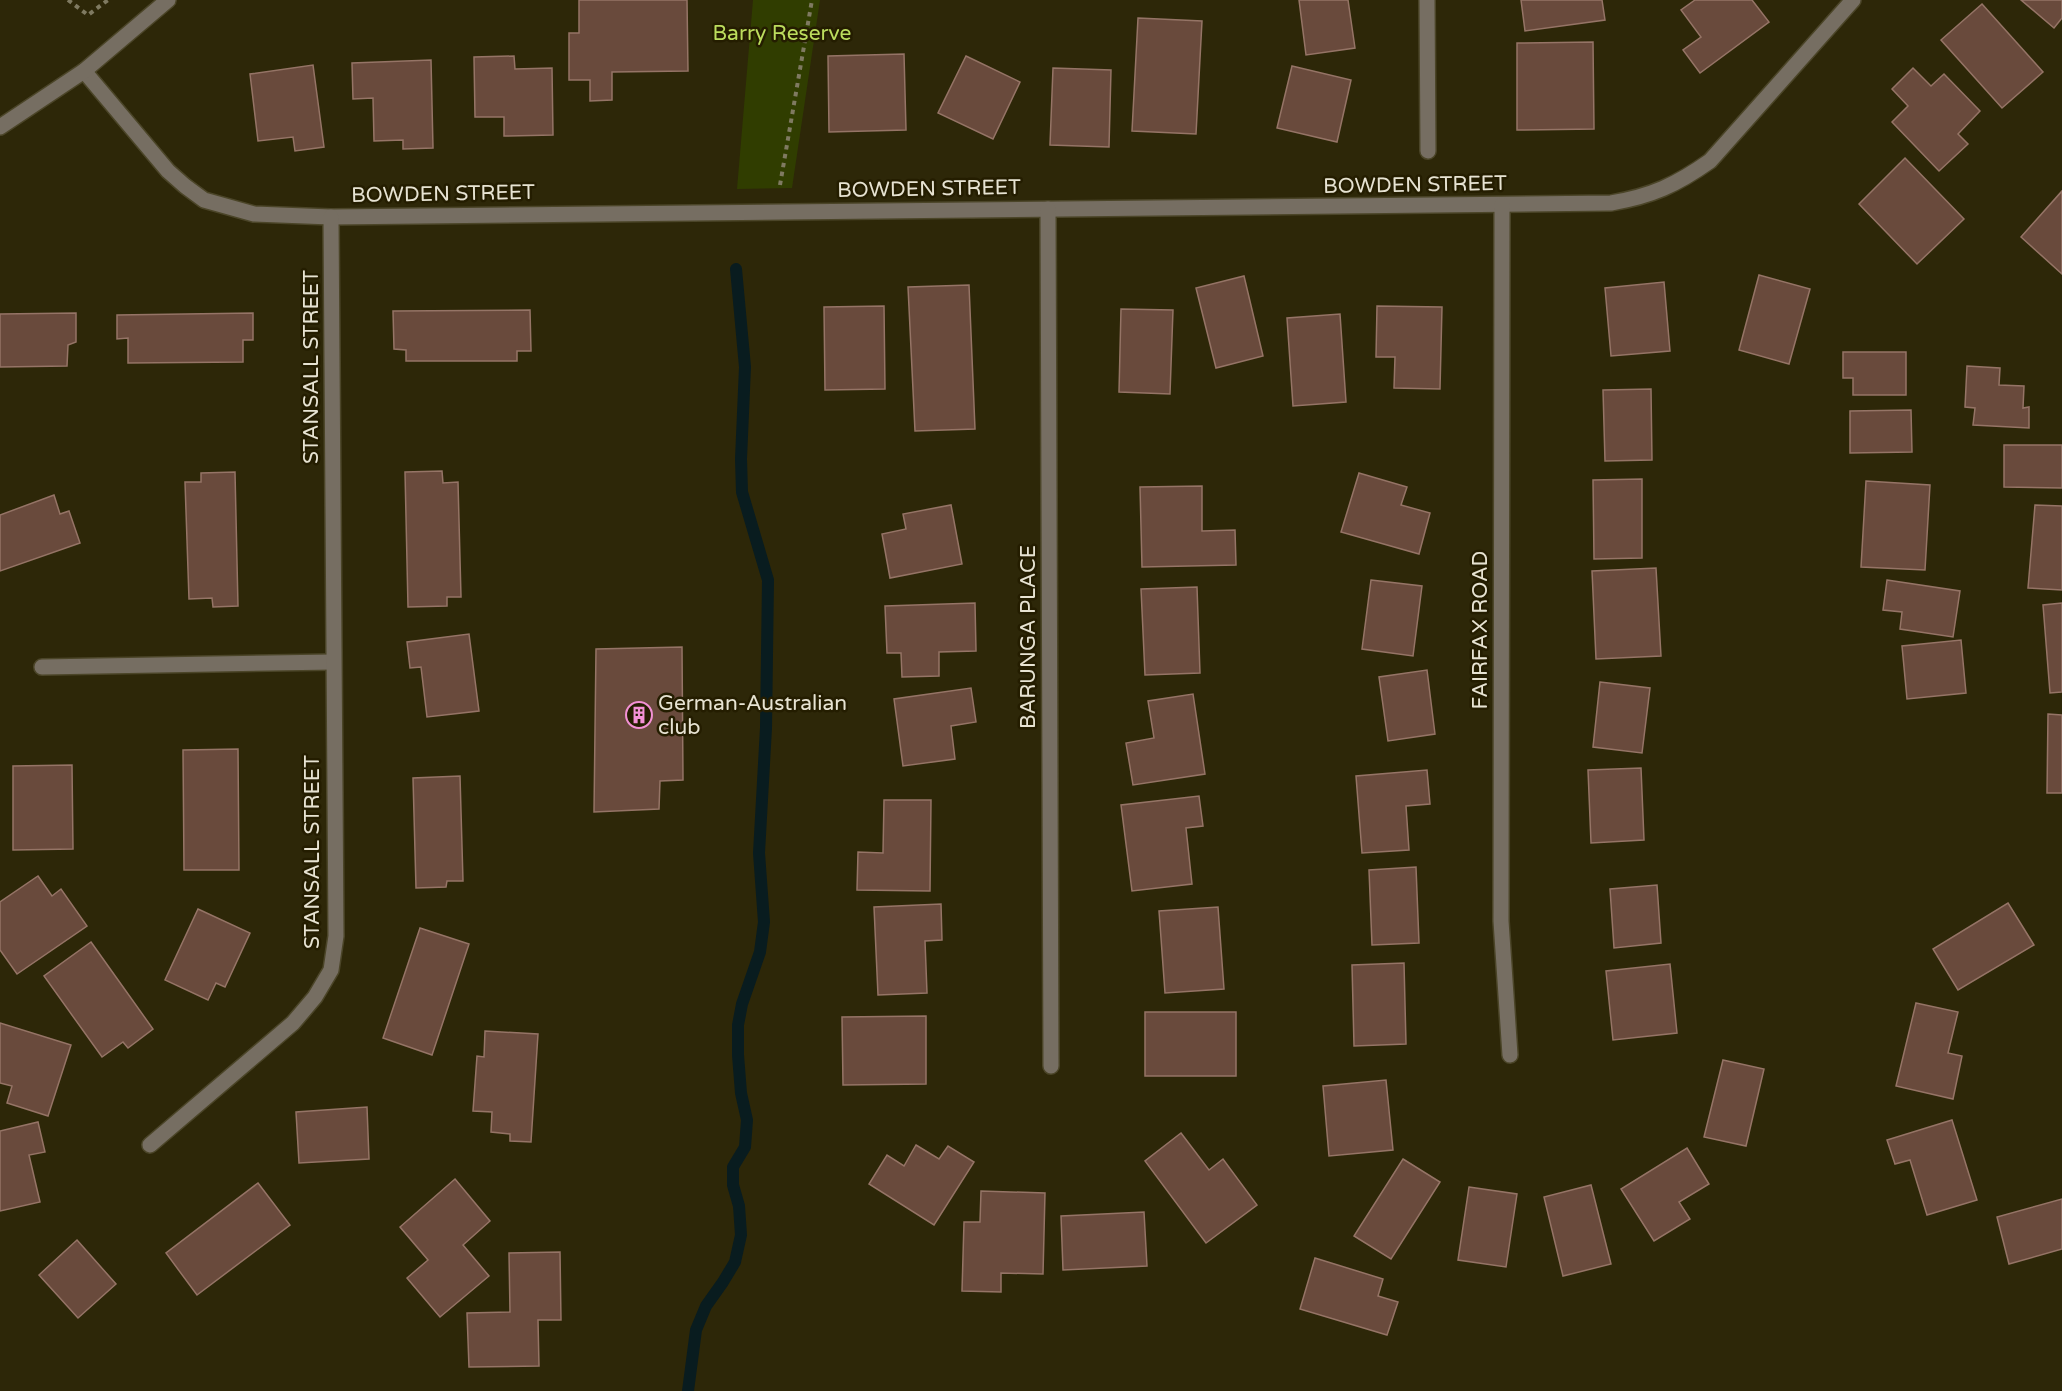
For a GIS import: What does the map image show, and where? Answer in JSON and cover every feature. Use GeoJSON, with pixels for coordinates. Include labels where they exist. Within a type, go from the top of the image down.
{"type":"FeatureCollection","features":[{"type":"Feature","properties":{"kind":"street"},"geometry":{"type":"LineString","coordinates":[[0,127],[84,71],[168,0]]}},
{"type":"Feature","properties":{"kind":"street"},"geometry":{"type":"LineString","coordinates":[[1427,0],[1428,151]]}},
{"type":"Feature","properties":{"kind":"street","name":"BOWDEN STREET"},"geometry":{"type":"LineString","coordinates":[[84,71],[168,171],[185,186],[204,200],[254,214],[331,217],[1611,203],[1639,198],[1662,190],[1687,177],[1722,149],[1853,0]]}},
{"type":"Feature","properties":{"kind":"street","name":"FAIRFAX ROAD"},"geometry":{"type":"LineString","coordinates":[[1502,205],[1501,921],[1510,1055]]}},
{"type":"Feature","properties":{"kind":"street","name":"BARUNGA PLACE"},"geometry":{"type":"LineString","coordinates":[[1048,209],[1051,1066]]}},
{"type":"Feature","properties":{"kind":"street","name":"STANSALL STREET"},"geometry":{"type":"LineString","coordinates":[[150,1145],[293,1023],[315,997],[331,970],[336,936],[331,217]]}},
{"type":"Feature","properties":{"kind":"street"},"geometry":{"type":"LineString","coordinates":[[42,667],[333,662]]}},
{"type":"Feature","properties":{"kind":"path"},"geometry":{"type":"LineString","coordinates":[[68,0],[88,15],[108,0]]}},
{"type":"Feature","properties":{"kind":"path"},"geometry":{"type":"LineString","coordinates":[[781,180],[812,0]]}},
{"type":"Feature","properties":{"kind":"green space","name":"Barry Reserve"},"geometry":{"type":"Polygon","coordinates":[[[753,0],[820,0],[792,188],[737,189],[753,0]]]}},
{"type":"Feature","properties":{"kind":"building"},"geometry":{"type":"Polygon","coordinates":[[[579,0],[687,0],[688,71],[612,72],[612,100],[590,101],[590,80],[569,80],[569,33],[579,33],[579,0]]]}},
{"type":"Feature","properties":{"kind":"building"},"geometry":{"type":"Polygon","coordinates":[[[1299,0],[1348,0],[1355,48],[1306,55],[1299,0]]]}},
{"type":"Feature","properties":{"kind":"building"},"geometry":{"type":"Polygon","coordinates":[[[1521,0],[1602,0],[1605,20],[1525,31],[1521,0]]]}},
{"type":"Feature","properties":{"kind":"building"},"geometry":{"type":"Polygon","coordinates":[[[1695,0],[1752,0],[1769,22],[1700,73],[1683,50],[1701,37],[1681,10],[1695,0]]]}},
{"type":"Feature","properties":{"kind":"building"},"geometry":{"type":"Polygon","coordinates":[[[2021,0],[2062,0],[2062,18],[2054,28],[2021,0]]]}},
{"type":"Feature","properties":{"kind":"building"},"geometry":{"type":"Polygon","coordinates":[[[1982,4],[2043,72],[2002,108],[1941,40],[1982,4]]]}},
{"type":"Feature","properties":{"kind":"building"},"geometry":{"type":"Polygon","coordinates":[[[1138,18],[1202,21],[1196,134],[1132,131],[1138,18]]]}},
{"type":"Feature","properties":{"kind":"building"},"geometry":{"type":"Polygon","coordinates":[[[1593,42],[1594,129],[1517,130],[1517,43],[1593,42]]]}},
{"type":"Feature","properties":{"kind":"building"},"geometry":{"type":"Polygon","coordinates":[[[904,54],[906,130],[829,132],[828,56],[904,54]]]}},
{"type":"Feature","properties":{"kind":"building"},"geometry":{"type":"Polygon","coordinates":[[[514,56],[515,69],[552,68],[553,135],[504,136],[504,117],[475,117],[474,57],[514,56]]]}},
{"type":"Feature","properties":{"kind":"building"},"geometry":{"type":"Polygon","coordinates":[[[966,56],[1020,82],[993,139],[938,113],[966,56]]]}},
{"type":"Feature","properties":{"kind":"building"},"geometry":{"type":"Polygon","coordinates":[[[431,60],[433,148],[403,149],[403,140],[374,141],[373,98],[353,99],[352,63],[431,60]]]}},
{"type":"Feature","properties":{"kind":"building"},"geometry":{"type":"Polygon","coordinates":[[[313,65],[324,147],[295,151],[293,137],[258,141],[250,74],[313,65]]]}},
{"type":"Feature","properties":{"kind":"building"},"geometry":{"type":"Polygon","coordinates":[[[1292,66],[1351,80],[1337,142],[1277,128],[1292,66]]]}},
{"type":"Feature","properties":{"kind":"building"},"geometry":{"type":"Polygon","coordinates":[[[1053,68],[1111,70],[1109,147],[1050,145],[1053,68]]]}},
{"type":"Feature","properties":{"kind":"building"},"geometry":{"type":"Polygon","coordinates":[[[1913,68],[1931,86],[1944,74],[1980,111],[1958,134],[1968,144],[1939,171],[1892,122],[1908,106],[1892,89],[1913,68]]]}},
{"type":"Feature","properties":{"kind":"building"},"geometry":{"type":"Polygon","coordinates":[[[1905,158],[1964,219],[1917,264],[1859,204],[1905,158]]]}},
{"type":"Feature","properties":{"kind":"building"},"geometry":{"type":"Polygon","coordinates":[[[2062,191],[2062,274],[2021,237],[2062,191]]]}},
{"type":"Feature","properties":{"kind":"building"},"geometry":{"type":"Polygon","coordinates":[[[1759,275],[1810,289],[1789,364],[1739,350],[1759,275]]]}},
{"type":"Feature","properties":{"kind":"building"},"geometry":{"type":"Polygon","coordinates":[[[1244,276],[1263,356],[1216,368],[1196,288],[1244,276]]]}},
{"type":"Feature","properties":{"kind":"building"},"geometry":{"type":"Polygon","coordinates":[[[1664,282],[1670,351],[1611,356],[1605,288],[1664,282]]]}},
{"type":"Feature","properties":{"kind":"building"},"geometry":{"type":"Polygon","coordinates":[[[969,285],[975,429],[915,431],[908,287],[969,285]]]}},
{"type":"Feature","properties":{"kind":"building"},"geometry":{"type":"Polygon","coordinates":[[[884,306],[885,389],[825,390],[824,307],[884,306]]]}},
{"type":"Feature","properties":{"kind":"building"},"geometry":{"type":"Polygon","coordinates":[[[1377,306],[1442,307],[1440,389],[1394,388],[1395,357],[1376,357],[1377,306]]]}},
{"type":"Feature","properties":{"kind":"building"},"geometry":{"type":"Polygon","coordinates":[[[1121,309],[1173,310],[1170,394],[1119,392],[1121,309]]]}},
{"type":"Feature","properties":{"kind":"building"},"geometry":{"type":"Polygon","coordinates":[[[530,310],[531,351],[517,351],[517,361],[406,361],[406,350],[394,349],[393,311],[530,310]]]}},
{"type":"Feature","properties":{"kind":"building"},"geometry":{"type":"Polygon","coordinates":[[[76,313],[76,342],[68,345],[67,366],[0,367],[0,314],[76,313]]]}},
{"type":"Feature","properties":{"kind":"building"},"geometry":{"type":"Polygon","coordinates":[[[253,313],[253,340],[243,340],[243,362],[128,363],[128,338],[117,339],[117,315],[253,313]]]}},
{"type":"Feature","properties":{"kind":"building"},"geometry":{"type":"Polygon","coordinates":[[[1340,314],[1346,402],[1293,406],[1287,318],[1340,314]]]}},
{"type":"Feature","properties":{"kind":"building"},"geometry":{"type":"Polygon","coordinates":[[[1843,352],[1906,352],[1906,395],[1853,395],[1853,378],[1843,378],[1843,352]]]}},
{"type":"Feature","properties":{"kind":"building"},"geometry":{"type":"Polygon","coordinates":[[[1967,366],[2000,368],[1999,385],[2024,386],[2023,408],[2029,407],[2029,428],[1973,425],[1975,408],[1965,407],[1967,366]]]}},
{"type":"Feature","properties":{"kind":"building"},"geometry":{"type":"Polygon","coordinates":[[[1651,389],[1652,460],[1605,461],[1603,390],[1651,389]]]}},
{"type":"Feature","properties":{"kind":"building"},"geometry":{"type":"Polygon","coordinates":[[[1911,410],[1912,452],[1850,453],[1850,411],[1911,410]]]}},
{"type":"Feature","properties":{"kind":"building"},"geometry":{"type":"Polygon","coordinates":[[[2004,445],[2062,445],[2062,488],[2004,487],[2004,445]]]}},
{"type":"Feature","properties":{"kind":"building"},"geometry":{"type":"Polygon","coordinates":[[[442,471],[443,483],[458,482],[461,597],[447,597],[447,606],[408,607],[405,472],[442,471]]]}},
{"type":"Feature","properties":{"kind":"building"},"geometry":{"type":"Polygon","coordinates":[[[235,472],[238,606],[213,607],[212,598],[189,599],[185,482],[201,482],[201,473],[235,472]]]}},
{"type":"Feature","properties":{"kind":"building"},"geometry":{"type":"Polygon","coordinates":[[[1359,473],[1407,487],[1401,505],[1430,513],[1419,554],[1341,532],[1359,473]]]}},
{"type":"Feature","properties":{"kind":"building"},"geometry":{"type":"Polygon","coordinates":[[[1642,479],[1642,558],[1594,559],[1593,480],[1642,479]]]}},
{"type":"Feature","properties":{"kind":"building"},"geometry":{"type":"Polygon","coordinates":[[[1866,481],[1930,485],[1925,570],[1861,567],[1866,481]]]}},
{"type":"Feature","properties":{"kind":"building"},"geometry":{"type":"Polygon","coordinates":[[[1202,486],[1202,531],[1235,530],[1236,565],[1142,567],[1140,487],[1202,486]]]}},
{"type":"Feature","properties":{"kind":"building"},"geometry":{"type":"Polygon","coordinates":[[[54,495],[60,514],[69,511],[80,543],[0,571],[0,515],[54,495]]]}},
{"type":"Feature","properties":{"kind":"building"},"geometry":{"type":"Polygon","coordinates":[[[951,505],[962,564],[890,578],[882,534],[906,529],[903,514],[951,505]]]}},
{"type":"Feature","properties":{"kind":"building"},"geometry":{"type":"Polygon","coordinates":[[[2035,505],[2062,506],[2062,590],[2028,588],[2035,505]]]}},
{"type":"Feature","properties":{"kind":"building"},"geometry":{"type":"Polygon","coordinates":[[[1656,568],[1661,656],[1596,659],[1592,571],[1656,568]]]}},
{"type":"Feature","properties":{"kind":"building"},"geometry":{"type":"Polygon","coordinates":[[[1371,580],[1422,586],[1413,656],[1362,649],[1371,580]]]}},
{"type":"Feature","properties":{"kind":"building"},"geometry":{"type":"Polygon","coordinates":[[[1887,580],[1960,591],[1953,637],[1900,629],[1902,612],[1883,610],[1887,580]]]}},
{"type":"Feature","properties":{"kind":"building"},"geometry":{"type":"Polygon","coordinates":[[[1197,587],[1200,673],[1145,675],[1141,589],[1197,587]]]}},
{"type":"Feature","properties":{"kind":"building"},"geometry":{"type":"Polygon","coordinates":[[[975,603],[976,651],[939,652],[939,676],[902,677],[901,653],[887,653],[885,606],[975,603]]]}},
{"type":"Feature","properties":{"kind":"building"},"geometry":{"type":"Polygon","coordinates":[[[2062,603],[2062,692],[2050,693],[2043,605],[2062,603]]]}},
{"type":"Feature","properties":{"kind":"building"},"geometry":{"type":"Polygon","coordinates":[[[469,634],[479,711],[427,717],[421,667],[410,668],[407,642],[469,634]]]}},
{"type":"Feature","properties":{"kind":"building"},"geometry":{"type":"Polygon","coordinates":[[[1961,640],[1966,693],[1907,699],[1902,646],[1961,640]]]}},
{"type":"Feature","properties":{"kind":"building","name":"German-Australian club"},"geometry":{"type":"Polygon","coordinates":[[[682,647],[683,780],[660,781],[659,809],[594,812],[596,649],[682,647]]]}},
{"type":"Feature","properties":{"kind":"building"},"geometry":{"type":"Polygon","coordinates":[[[1427,670],[1435,734],[1388,741],[1379,677],[1427,670]]]}},
{"type":"Feature","properties":{"kind":"building"},"geometry":{"type":"Polygon","coordinates":[[[1600,682],[1650,688],[1642,753],[1593,747],[1600,682]]]}},
{"type":"Feature","properties":{"kind":"building"},"geometry":{"type":"Polygon","coordinates":[[[971,688],[976,722],[951,726],[955,759],[903,766],[894,699],[971,688]]]}},
{"type":"Feature","properties":{"kind":"building"},"geometry":{"type":"Polygon","coordinates":[[[1193,694],[1205,774],[1133,785],[1126,743],[1154,738],[1148,701],[1193,694]]]}},
{"type":"Feature","properties":{"kind":"building"},"geometry":{"type":"Polygon","coordinates":[[[2048,714],[2062,715],[2062,793],[2047,793],[2048,714]]]}},
{"type":"Feature","properties":{"kind":"building"},"geometry":{"type":"Polygon","coordinates":[[[238,749],[239,870],[184,870],[183,750],[238,749]]]}},
{"type":"Feature","properties":{"kind":"building"},"geometry":{"type":"Polygon","coordinates":[[[72,765],[73,849],[13,850],[13,766],[72,765]]]}},
{"type":"Feature","properties":{"kind":"building"},"geometry":{"type":"Polygon","coordinates":[[[1641,768],[1644,840],[1591,843],[1588,770],[1641,768]]]}},
{"type":"Feature","properties":{"kind":"building"},"geometry":{"type":"Polygon","coordinates":[[[1427,770],[1430,804],[1406,806],[1409,850],[1362,853],[1356,776],[1427,770]]]}},
{"type":"Feature","properties":{"kind":"building"},"geometry":{"type":"Polygon","coordinates":[[[460,776],[463,881],[447,881],[446,887],[416,888],[413,778],[460,776]]]}},
{"type":"Feature","properties":{"kind":"building"},"geometry":{"type":"Polygon","coordinates":[[[1199,796],[1203,826],[1186,828],[1192,884],[1132,891],[1121,805],[1199,796]]]}},
{"type":"Feature","properties":{"kind":"building"},"geometry":{"type":"Polygon","coordinates":[[[884,800],[931,800],[930,891],[857,890],[858,852],[883,853],[884,800]]]}},
{"type":"Feature","properties":{"kind":"building"},"geometry":{"type":"Polygon","coordinates":[[[1416,867],[1419,943],[1372,945],[1369,870],[1416,867]]]}},
{"type":"Feature","properties":{"kind":"building"},"geometry":{"type":"Polygon","coordinates":[[[38,876],[52,896],[61,889],[87,926],[17,974],[0,950],[0,902],[38,876]]]}},
{"type":"Feature","properties":{"kind":"building"},"geometry":{"type":"Polygon","coordinates":[[[1657,885],[1661,943],[1614,948],[1610,889],[1657,885]]]}},
{"type":"Feature","properties":{"kind":"building"},"geometry":{"type":"Polygon","coordinates":[[[2008,903],[2034,945],[1958,990],[1933,949],[2008,903]]]}},
{"type":"Feature","properties":{"kind":"building"},"geometry":{"type":"Polygon","coordinates":[[[941,904],[942,940],[925,941],[927,993],[878,995],[874,907],[941,904]]]}},
{"type":"Feature","properties":{"kind":"building"},"geometry":{"type":"Polygon","coordinates":[[[1218,907],[1224,989],[1165,993],[1159,911],[1218,907]]]}},
{"type":"Feature","properties":{"kind":"building"},"geometry":{"type":"Polygon","coordinates":[[[198,909],[250,933],[225,987],[216,983],[208,1000],[165,980],[198,909]]]}},
{"type":"Feature","properties":{"kind":"building"},"geometry":{"type":"Polygon","coordinates":[[[420,928],[469,944],[432,1055],[383,1038],[420,928]]]}},
{"type":"Feature","properties":{"kind":"building"},"geometry":{"type":"Polygon","coordinates":[[[91,942],[153,1029],[128,1048],[123,1042],[102,1057],[44,976],[91,942]]]}},
{"type":"Feature","properties":{"kind":"building"},"geometry":{"type":"Polygon","coordinates":[[[1404,963],[1406,1044],[1354,1046],[1352,965],[1404,963]]]}},
{"type":"Feature","properties":{"kind":"building"},"geometry":{"type":"Polygon","coordinates":[[[1670,964],[1677,1033],[1613,1040],[1606,971],[1670,964]]]}},
{"type":"Feature","properties":{"kind":"building"},"geometry":{"type":"Polygon","coordinates":[[[1916,1003],[1958,1012],[1948,1053],[1962,1056],[1953,1099],[1896,1086],[1916,1003]]]}},
{"type":"Feature","properties":{"kind":"building"},"geometry":{"type":"Polygon","coordinates":[[[1145,1012],[1236,1012],[1236,1076],[1145,1076],[1145,1012]]]}},
{"type":"Feature","properties":{"kind":"building"},"geometry":{"type":"Polygon","coordinates":[[[926,1016],[926,1084],[843,1085],[842,1017],[926,1016]]]}},
{"type":"Feature","properties":{"kind":"building"},"geometry":{"type":"Polygon","coordinates":[[[0,1023],[71,1045],[48,1116],[7,1103],[12,1086],[0,1083],[0,1023]]]}},
{"type":"Feature","properties":{"kind":"building"},"geometry":{"type":"Polygon","coordinates":[[[485,1031],[538,1034],[531,1142],[510,1141],[510,1134],[491,1132],[492,1112],[473,1111],[477,1056],[484,1057],[485,1031]]]}},
{"type":"Feature","properties":{"kind":"building"},"geometry":{"type":"Polygon","coordinates":[[[1723,1060],[1764,1069],[1746,1146],[1704,1137],[1723,1060]]]}},
{"type":"Feature","properties":{"kind":"building"},"geometry":{"type":"Polygon","coordinates":[[[1386,1080],[1393,1150],[1329,1156],[1323,1086],[1386,1080]]]}},
{"type":"Feature","properties":{"kind":"building"},"geometry":{"type":"Polygon","coordinates":[[[367,1107],[369,1159],[299,1163],[296,1112],[367,1107]]]}},
{"type":"Feature","properties":{"kind":"building"},"geometry":{"type":"Polygon","coordinates":[[[1952,1120],[1977,1200],[1927,1215],[1910,1160],[1895,1164],[1887,1140],[1952,1120]]]}},
{"type":"Feature","properties":{"kind":"building"},"geometry":{"type":"Polygon","coordinates":[[[38,1122],[45,1152],[29,1155],[40,1202],[0,1211],[0,1131],[38,1122]]]}},
{"type":"Feature","properties":{"kind":"building"},"geometry":{"type":"Polygon","coordinates":[[[1181,1133],[1209,1170],[1223,1159],[1257,1205],[1206,1243],[1145,1161],[1181,1133]]]}},
{"type":"Feature","properties":{"kind":"building"},"geometry":{"type":"Polygon","coordinates":[[[916,1145],[939,1159],[948,1146],[974,1162],[934,1225],[869,1184],[887,1155],[904,1166],[916,1145]]]}},
{"type":"Feature","properties":{"kind":"building"},"geometry":{"type":"Polygon","coordinates":[[[1687,1148],[1709,1184],[1679,1202],[1690,1219],[1654,1241],[1621,1189],[1687,1148]]]}},
{"type":"Feature","properties":{"kind":"building"},"geometry":{"type":"Polygon","coordinates":[[[1403,1159],[1440,1182],[1391,1259],[1354,1236],[1403,1159]]]}},
{"type":"Feature","properties":{"kind":"building"},"geometry":{"type":"Polygon","coordinates":[[[455,1179],[490,1221],[463,1245],[489,1276],[440,1317],[407,1278],[428,1260],[400,1227],[455,1179]]]}},
{"type":"Feature","properties":{"kind":"building"},"geometry":{"type":"Polygon","coordinates":[[[258,1183],[290,1225],[197,1295],[166,1253],[258,1183]]]}},
{"type":"Feature","properties":{"kind":"building"},"geometry":{"type":"Polygon","coordinates":[[[1591,1185],[1611,1264],[1563,1276],[1544,1197],[1591,1185]]]}},
{"type":"Feature","properties":{"kind":"building"},"geometry":{"type":"Polygon","coordinates":[[[1469,1187],[1517,1194],[1506,1267],[1458,1260],[1469,1187]]]}},
{"type":"Feature","properties":{"kind":"building"},"geometry":{"type":"Polygon","coordinates":[[[981,1191],[1045,1193],[1043,1274],[1001,1273],[1001,1292],[962,1291],[964,1222],[980,1222],[981,1191]]]}},
{"type":"Feature","properties":{"kind":"building"},"geometry":{"type":"Polygon","coordinates":[[[2062,1199],[2062,1249],[2009,1264],[1997,1217],[2062,1199]]]}},
{"type":"Feature","properties":{"kind":"building"},"geometry":{"type":"Polygon","coordinates":[[[1144,1212],[1147,1266],[1063,1270],[1061,1216],[1144,1212]]]}},
{"type":"Feature","properties":{"kind":"building"},"geometry":{"type":"Polygon","coordinates":[[[77,1240],[116,1284],[78,1318],[39,1275],[77,1240]]]}},
{"type":"Feature","properties":{"kind":"building"},"geometry":{"type":"Polygon","coordinates":[[[560,1252],[561,1320],[538,1320],[539,1366],[469,1367],[467,1313],[510,1312],[509,1253],[560,1252]]]}},
{"type":"Feature","properties":{"kind":"building"},"geometry":{"type":"Polygon","coordinates":[[[1315,1258],[1383,1279],[1378,1296],[1398,1302],[1387,1335],[1300,1309],[1315,1258]]]}},
{"type":"Feature","properties":{"kind":"waterway"},"geometry":{"type":"LineString","coordinates":[[688,1391],[696,1330],[706,1306],[735,1262],[741,1235],[739,1206],[733,1185],[733,1167],[745,1147],[747,1120],[741,1093],[738,1025],[742,1004],[760,952],[764,922],[759,853],[766,728],[768,580],[742,492],[745,367],[736,269]]}},
{"type":"Feature","properties":{"kind":"place","name":"German-Australian club"},"geometry":{"type":"Point","coordinates":[639,715]}}]}
